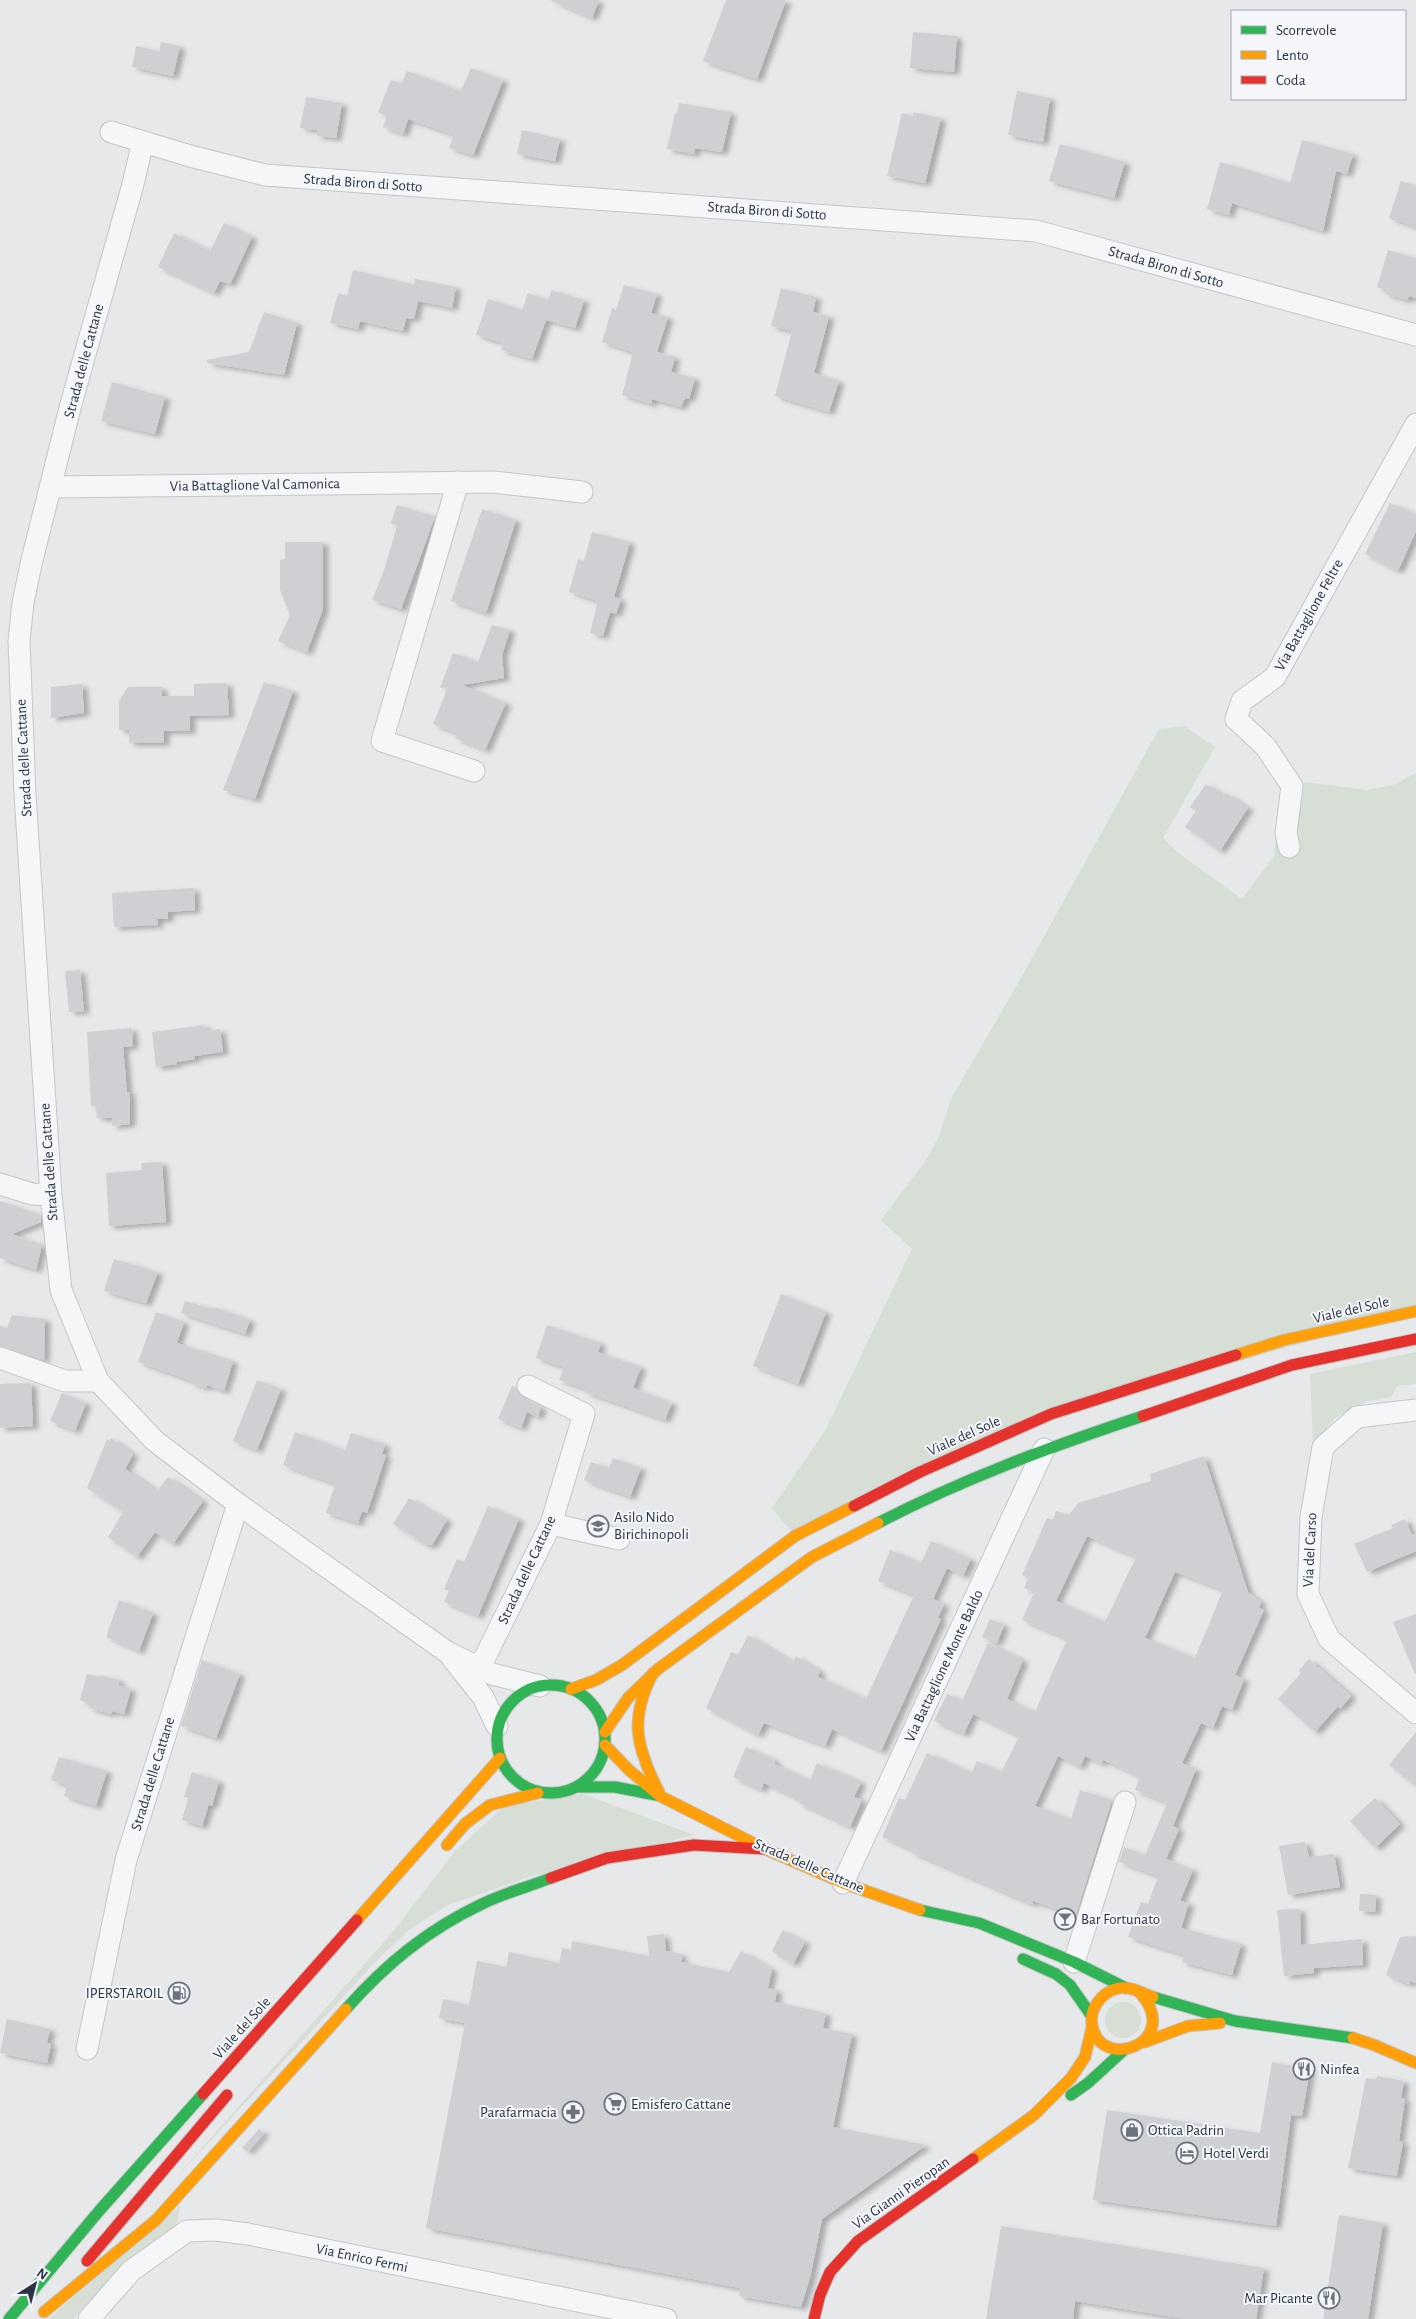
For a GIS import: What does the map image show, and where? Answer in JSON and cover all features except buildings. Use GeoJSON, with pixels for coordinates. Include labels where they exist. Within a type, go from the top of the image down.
{"type":"FeatureCollection","features":[{"type":"Feature","properties":{"kind":"main road","name":"Viale del Sole"},"geometry":{"type":"LineString","coordinates":[[497,1726],[502,1714],[513,1700],[528,1690],[540,1686],[555,1685],[571,1688],[596,1680],[622,1666],[795,1536],[929,1468],[1060,1412],[1284,1340],[1416,1311]]}},
{"type":"Feature","properties":{"kind":"main road"},"geometry":{"type":"LineString","coordinates":[[605,1732],[628,1698],[653,1673],[812,1557],[922,1500],[1044,1450],[1292,1365],[1416,1339]]}},
{"type":"Feature","properties":{"kind":"main road"},"geometry":{"type":"LineString","coordinates":[[653,1673],[641,1698],[638,1731],[645,1765],[660,1796]]}},
{"type":"Feature","properties":{"kind":"main road"},"geometry":{"type":"LineString","coordinates":[[439,1854],[465,1824],[490,1805],[538,1793],[565,1792],[577,1787],[591,1776],[600,1762],[605,1745],[605,1732],[597,1710],[581,1694],[571,1688]]}},
{"type":"Feature","properties":{"kind":"main road"},"geometry":{"type":"LineString","coordinates":[[497,1726],[496,1740],[500,1758],[511,1777],[528,1789],[538,1793]]}},
{"type":"Feature","properties":{"kind":"main road","name":"Strada delle Cattane"},"geometry":{"type":"LineString","coordinates":[[605,1745],[628,1770],[660,1796],[765,1849],[843,1883],[933,1914],[979,1923],[1074,1962],[1126,1988]]}},
{"type":"Feature","properties":{"kind":"main road","name":"Viale del Sole"},"geometry":{"type":"LineString","coordinates":[[9,2319],[99,2212],[500,1758]]}},
{"type":"Feature","properties":{"kind":"main road","name":"Strada delle Cattane"},"geometry":{"type":"LineString","coordinates":[[577,1787],[615,1787],[660,1796]]}},
{"type":"Feature","properties":{"kind":"main road"},"geometry":{"type":"LineString","coordinates":[[40,2316],[156,2220],[355,1999],[391,1962],[427,1934],[483,1903],[607,1858],[694,1845],[765,1849]]}},
{"type":"Feature","properties":{"kind":"main road","name":"Strada delle Cattane"},"geometry":{"type":"LineString","coordinates":[[933,1914],[964,1933]]}},
{"type":"Feature","properties":{"kind":"main road"},"geometry":{"type":"LineString","coordinates":[[1015,1956],[1056,1974],[1070,1985],[1092,2015]]}},
{"type":"Feature","properties":{"kind":"main road"},"geometry":{"type":"LineString","coordinates":[[1236,2021],[1188,2026],[1145,2042],[1135,2048],[1123,2051],[1110,2048],[1099,2040],[1092,2028],[1092,2015],[1098,2000],[1110,1991],[1126,1988],[1236,2021],[1351,2037],[1416,2063]]}},
{"type":"Feature","properties":{"kind":"main road"},"geometry":{"type":"LineString","coordinates":[[1141,1994],[1152,2008],[1153,2026],[1145,2042]]}},
{"type":"Feature","properties":{"kind":"main road","name":"Via Gianni Pieropan"},"geometry":{"type":"LineString","coordinates":[[1034,2115],[1044,2101],[1081,2066],[1092,2028]]}},
{"type":"Feature","properties":{"kind":"main road","name":"Via Gianni Pieropan"},"geometry":{"type":"LineString","coordinates":[[814,2319],[820,2295],[830,2272],[858,2242],[1034,2115],[1052,2108],[1088,2083],[1123,2051]]}},
{"type":"Feature","properties":{"kind":"main road"},"geometry":{"type":"LineString","coordinates":[[40,2316],[236,2084]]}},
{"type":"Feature","properties":{"kind":"street","name":"Strada Biron di Sotto"},"geometry":{"type":"LineString","coordinates":[[111,132],[265,175],[1036,231],[1416,335]]}},
{"type":"Feature","properties":{"kind":"street","name":"Strada delle Cattane"},"geometry":{"type":"LineString","coordinates":[[143,142],[50,487],[25,596],[19,641],[25,794],[50,1194],[61,1290],[98,1381],[155,1441],[238,1504],[447,1652],[492,1674],[540,1686]]}},
{"type":"Feature","properties":{"kind":"street","name":"Via Battaglione Feltre"},"geometry":{"type":"LineString","coordinates":[[1289,847],[1286,833],[1292,786],[1265,746],[1236,719],[1242,702],[1275,677],[1416,424]]}},
{"type":"Feature","properties":{"kind":"street"},"geometry":{"type":"LineString","coordinates":[[458,482],[382,741],[474,771]]}},
{"type":"Feature","properties":{"kind":"street","name":"Via Battaglione Val Camonica"},"geometry":{"type":"LineString","coordinates":[[50,487],[493,482],[582,492]]}},
{"type":"Feature","properties":{"kind":"street"},"geometry":{"type":"LineString","coordinates":[[0,1184],[32,1194],[50,1194]]}},
{"type":"Feature","properties":{"kind":"street"},"geometry":{"type":"LineString","coordinates":[[0,1358],[65,1381],[98,1381]]}},
{"type":"Feature","properties":{"kind":"street","name":"Strada delle Cattane"},"geometry":{"type":"LineString","coordinates":[[478,1668],[551,1524],[584,1414],[528,1386]]}},
{"type":"Feature","properties":{"kind":"street","name":"Via del Carso"},"geometry":{"type":"LineString","coordinates":[[1416,1410],[1357,1417],[1322,1447],[1311,1517],[1308,1594],[1329,1639],[1416,1713]]}},
{"type":"Feature","properties":{"kind":"street","name":"Via Battaglione Monte Baldo"},"geometry":{"type":"LineString","coordinates":[[843,1883],[1044,1450]]}},
{"type":"Feature","properties":{"kind":"street","name":"Strada delle Cattane"},"geometry":{"type":"LineString","coordinates":[[87,2049],[126,1860],[238,1504]]}},
{"type":"Feature","properties":{"kind":"street"},"geometry":{"type":"LineString","coordinates":[[551,1524],[619,1538]]}},
{"type":"Feature","properties":{"kind":"street","name":"Strada delle Cattane"},"geometry":{"type":"LineString","coordinates":[[447,1652],[483,1697],[497,1726]]}},
{"type":"Feature","properties":{"kind":"street"},"geometry":{"type":"LineString","coordinates":[[1074,1962],[1125,1802]]}},
{"type":"Feature","properties":{"kind":"street","name":"Via Enrico Fermi"},"geometry":{"type":"LineString","coordinates":[[89,2319],[131,2271],[187,2231],[216,2230],[248,2234],[666,2319]]}},
{"type":"Feature","properties":{"kind":"shaded area"},"geometry":{"type":"Polygon","coordinates":[[[1184,726],[1215,747],[1163,838],[1177,852],[1242,899],[1274,856],[1278,813],[1305,782],[1367,790],[1393,785],[1416,773],[1416,1311],[1051,1414],[795,1536],[772,1508],[826,1429],[912,1249],[881,1220],[927,1159],[939,1136],[951,1099],[1022,976],[1159,729],[1184,726]]]}},
{"type":"Feature","properties":{"kind":"shaded area"},"geometry":{"type":"Polygon","coordinates":[[[1416,1352],[1416,1384],[1397,1386],[1391,1397],[1368,1401],[1335,1418],[1313,1445],[1310,1374],[1416,1352]]]}},
{"type":"Feature","properties":{"kind":"shaded area"},"geometry":{"type":"Polygon","coordinates":[[[583,1794],[694,1835],[532,1876],[448,1905],[410,1929],[382,1955],[172,2182],[392,1933],[455,1851],[506,1805],[583,1794]]]}},
{"type":"Feature","properties":{"kind":"shaded area"},"geometry":{"type":"Polygon","coordinates":[[[1123,2002],[1135,2008],[1141,2020],[1135,2032],[1123,2038],[1111,2032],[1105,2020],[1111,2008],[1123,2002]]]}},
{"type":"Feature","properties":{"kind":"shaded area"},"geometry":{"type":"Polygon","coordinates":[[[181,2205],[175,2230],[133,2256],[73,2319],[48,2319],[181,2205]]]}},
{"type":"Feature","properties":{"kind":"traffic: fast"},"geometry":{"type":"LineString","coordinates":[[878,1523],[942,1492],[1008,1464],[1143,1416]]}},
{"type":"Feature","properties":{"kind":"traffic: fast"},"geometry":{"type":"LineString","coordinates":[[551,1685],[572,1689],[589,1701],[601,1718],[605,1739],[601,1760],[589,1777],[572,1789],[551,1793],[530,1789],[513,1777],[501,1760],[497,1739],[501,1718],[513,1701],[530,1689],[551,1685]]}},
{"type":"Feature","properties":{"kind":"traffic: fast"},"geometry":{"type":"LineString","coordinates":[[577,1787],[615,1787],[656,1795]]}},
{"type":"Feature","properties":{"kind":"traffic: fast"},"geometry":{"type":"LineString","coordinates":[[346,2009],[376,1977],[408,1949],[443,1925],[490,1900],[551,1878]]}},
{"type":"Feature","properties":{"kind":"traffic: fast"},"geometry":{"type":"LineString","coordinates":[[920,1910],[979,1923],[1074,1962],[1126,1988]]}},
{"type":"Feature","properties":{"kind":"traffic: fast"},"geometry":{"type":"LineString","coordinates":[[1023,1959],[1056,1974],[1070,1985],[1091,2015]]}},
{"type":"Feature","properties":{"kind":"traffic: fast"},"geometry":{"type":"LineString","coordinates":[[1153,1997],[1235,2021],[1353,2038]]}},
{"type":"Feature","properties":{"kind":"traffic: fast"},"geometry":{"type":"LineString","coordinates":[[1071,2095],[1088,2083],[1123,2051]]}},
{"type":"Feature","properties":{"kind":"traffic: fast"},"geometry":{"type":"LineString","coordinates":[[9,2319],[99,2211],[203,2094]]}},
{"type":"Feature","properties":{"kind":"traffic: slow"},"geometry":{"type":"LineString","coordinates":[[1236,1355],[1284,1340],[1416,1311]]}},
{"type":"Feature","properties":{"kind":"traffic: slow"},"geometry":{"type":"LineString","coordinates":[[571,1689],[596,1680],[622,1665],[795,1536],[854,1506]]}},
{"type":"Feature","properties":{"kind":"traffic: slow"},"geometry":{"type":"LineString","coordinates":[[605,1732],[628,1698],[658,1669],[812,1557],[878,1523]]}},
{"type":"Feature","properties":{"kind":"traffic: slow"},"geometry":{"type":"LineString","coordinates":[[653,1673],[645,1689],[638,1719],[638,1733],[645,1761],[659,1792]]}},
{"type":"Feature","properties":{"kind":"traffic: slow"},"geometry":{"type":"LineString","coordinates":[[605,1745],[629,1770],[660,1796],[765,1849],[843,1883],[920,1910]]}},
{"type":"Feature","properties":{"kind":"traffic: slow"},"geometry":{"type":"LineString","coordinates":[[357,1920],[500,1758]]}},
{"type":"Feature","properties":{"kind":"traffic: slow"},"geometry":{"type":"LineString","coordinates":[[447,1845],[465,1824],[490,1805],[538,1793]]}},
{"type":"Feature","properties":{"kind":"traffic: slow"},"geometry":{"type":"LineString","coordinates":[[1141,1994],[1151,2011],[1152,2026],[1146,2038],[1135,2046],[1122,2049],[1109,2047],[1098,2039],[1092,2025],[1093,2010],[1106,1994],[1113,1990],[1127,1988],[1153,1997]]}},
{"type":"Feature","properties":{"kind":"traffic: slow"},"geometry":{"type":"LineString","coordinates":[[44,2312],[156,2220],[346,2009]]}},
{"type":"Feature","properties":{"kind":"traffic: slow"},"geometry":{"type":"LineString","coordinates":[[1145,2042],[1188,2026],[1220,2023]]}},
{"type":"Feature","properties":{"kind":"traffic: slow"},"geometry":{"type":"LineString","coordinates":[[973,2159],[1034,2115],[1071,2078],[1085,2057],[1092,2027]]}},
{"type":"Feature","properties":{"kind":"traffic: slow"},"geometry":{"type":"LineString","coordinates":[[1353,2038],[1416,2063]]}},
{"type":"Feature","properties":{"kind":"traffic: jam"},"geometry":{"type":"LineString","coordinates":[[1143,1416],[1292,1365],[1416,1339]]}},
{"type":"Feature","properties":{"kind":"traffic: jam"},"geometry":{"type":"LineString","coordinates":[[854,1506],[920,1472],[1051,1414],[1236,1355]]}},
{"type":"Feature","properties":{"kind":"traffic: jam"},"geometry":{"type":"LineString","coordinates":[[551,1878],[607,1858],[694,1845],[765,1849]]}},
{"type":"Feature","properties":{"kind":"traffic: jam"},"geometry":{"type":"LineString","coordinates":[[203,2094],[357,1920]]}},
{"type":"Feature","properties":{"kind":"traffic: jam"},"geometry":{"type":"LineString","coordinates":[[87,2261],[227,2095]]}},
{"type":"Feature","properties":{"kind":"traffic: jam"},"geometry":{"type":"LineString","coordinates":[[814,2319],[820,2295],[830,2272],[858,2241],[973,2159]]}},
{"type":"Feature","properties":{"kind":"place","name":"Asilo Nido Birichinopoli"},"geometry":{"type":"Point","coordinates":[598,1526]}},
{"type":"Feature","properties":{"kind":"place","name":"Bar Fortunato"},"geometry":{"type":"Point","coordinates":[1065,1919]}},
{"type":"Feature","properties":{"kind":"place","name":"IPERSTAROIL"},"geometry":{"type":"Point","coordinates":[179,1993]}},
{"type":"Feature","properties":{"kind":"place","name":"Ninfea"},"geometry":{"type":"Point","coordinates":[1304,2069]}},
{"type":"Feature","properties":{"kind":"place","name":"Emisfero Cattane"},"geometry":{"type":"Point","coordinates":[615,2104]}},
{"type":"Feature","properties":{"kind":"place","name":"Parafarmacia"},"geometry":{"type":"Point","coordinates":[573,2112]}},
{"type":"Feature","properties":{"kind":"place","name":"Ottica Padrin"},"geometry":{"type":"Point","coordinates":[1132,2130]}},
{"type":"Feature","properties":{"kind":"place","name":"Hotel Verdi"},"geometry":{"type":"Point","coordinates":[1187,2153]}},
{"type":"Feature","properties":{"kind":"place","name":"Mar Picante"},"geometry":{"type":"Point","coordinates":[1329,2298]}}]}
